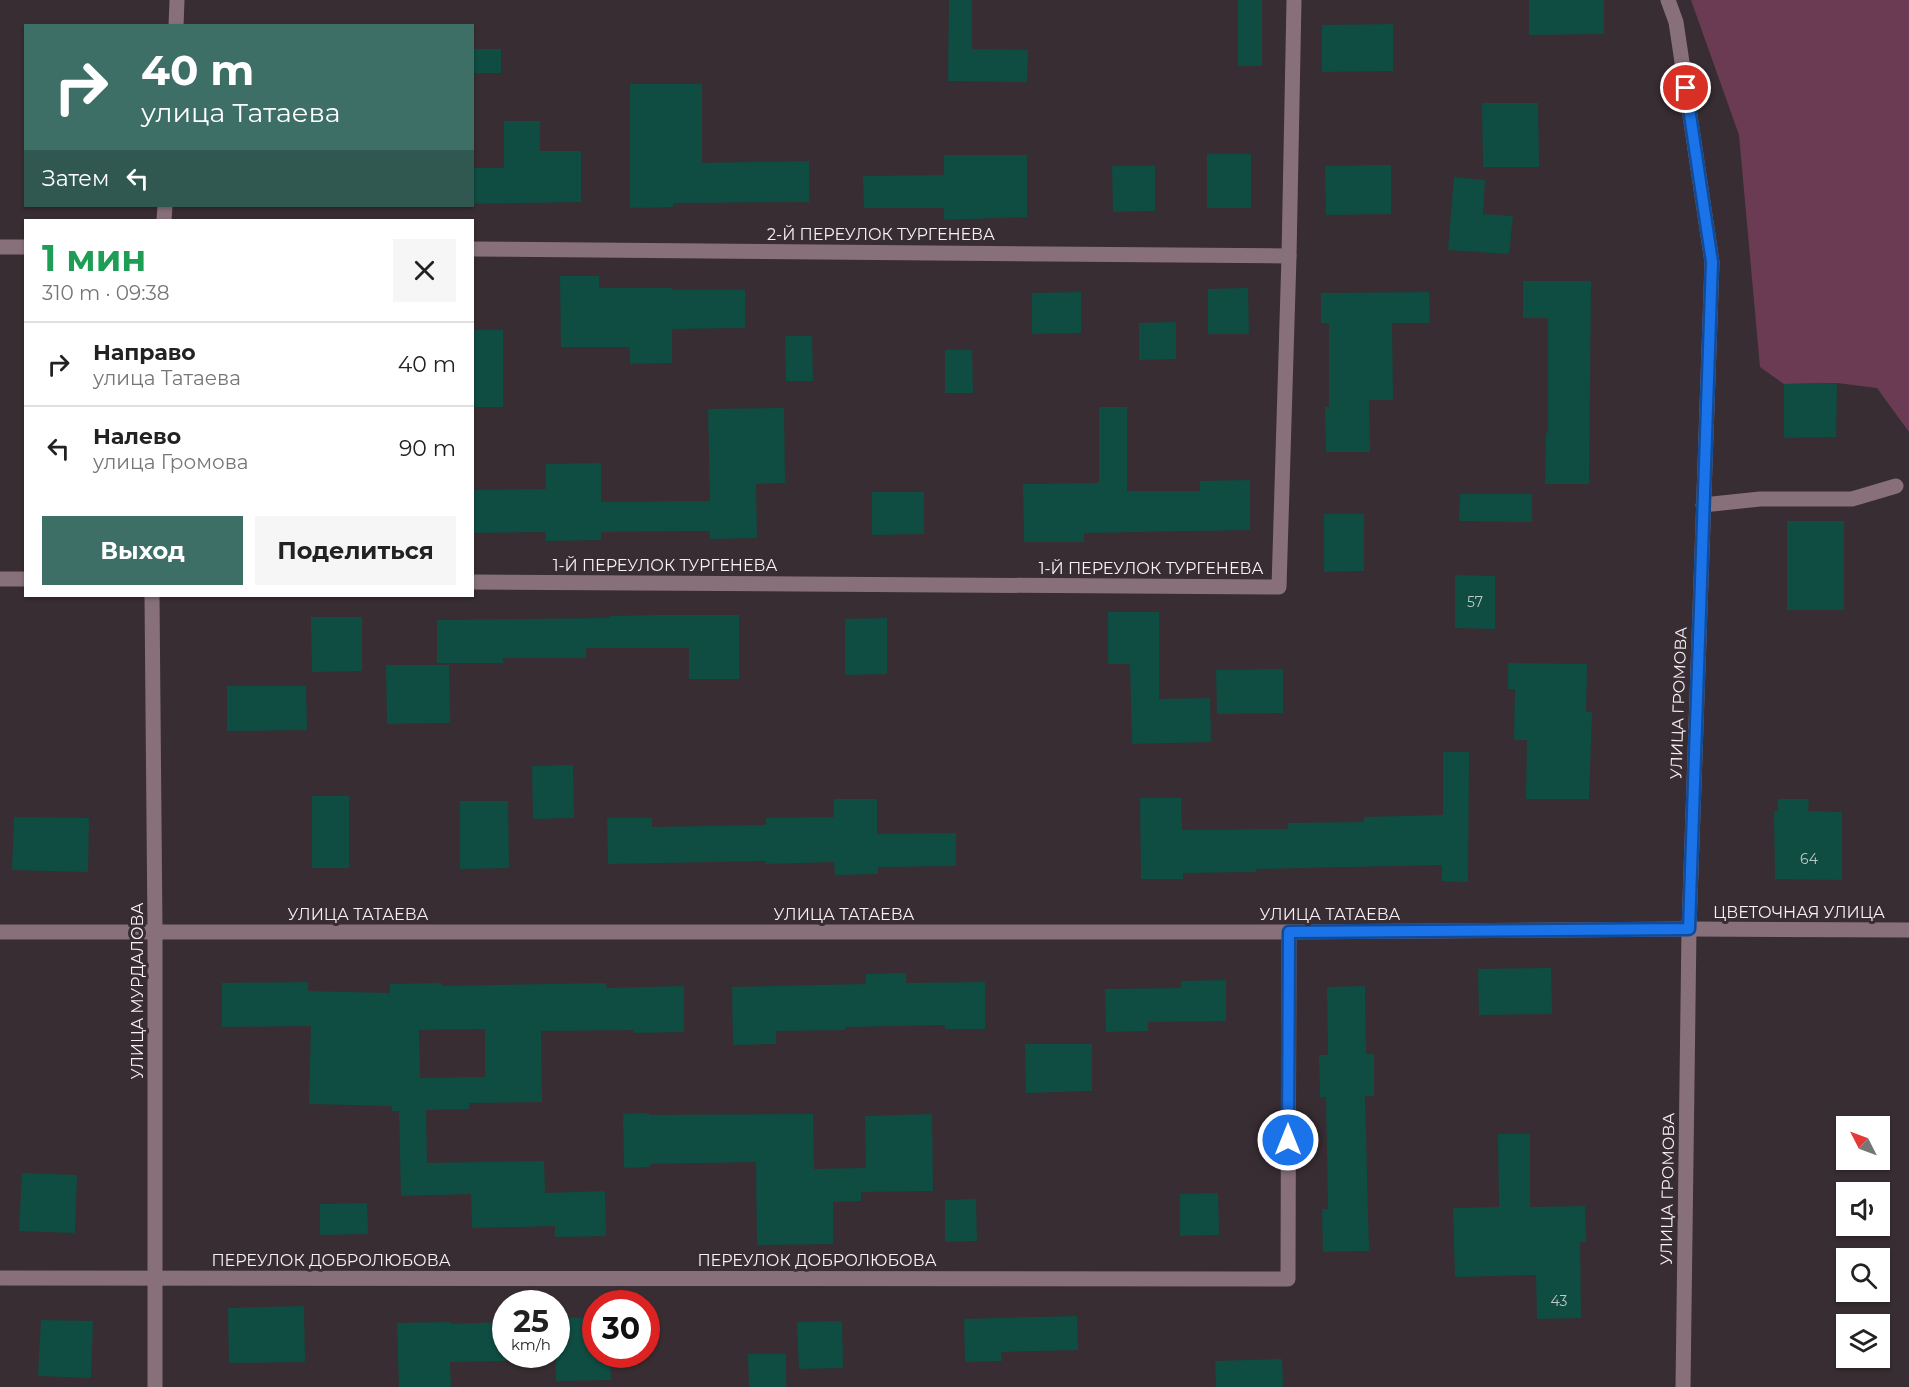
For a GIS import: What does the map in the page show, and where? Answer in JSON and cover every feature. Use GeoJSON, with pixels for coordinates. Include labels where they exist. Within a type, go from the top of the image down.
{"type":"FeatureCollection","features":[{"type":"Feature","properties":{"kind":"street"},"geometry":{"type":"LineString","coordinates":[[176,24],[177,0]]}},
{"type":"Feature","properties":{"kind":"street","name":"1-Й ПЕРЕУЛОК ТУРГЕНЕВА"},"geometry":{"type":"LineString","coordinates":[[474,582],[1279,587],[1294,0]]}},
{"type":"Feature","properties":{"kind":"street","name":"УЛИЦА ГРОМОВА"},"geometry":{"type":"LineString","coordinates":[[1668,0],[1676,22],[1712,262],[1689,929],[1683,1387]]}},
{"type":"Feature","properties":{"kind":"street"},"geometry":{"type":"LineString","coordinates":[[0,247],[24,247]]}},
{"type":"Feature","properties":{"kind":"street","name":"2-Й ПЕРЕУЛОК ТУРГЕНЕВА"},"geometry":{"type":"LineString","coordinates":[[474,249],[1289,256]]}},
{"type":"Feature","properties":{"kind":"street"},"geometry":{"type":"LineString","coordinates":[[1704,505],[1760,498],[1852,499],[1896,486]]}},
{"type":"Feature","properties":{"kind":"street"},"geometry":{"type":"LineString","coordinates":[[0,579],[24,579]]}},
{"type":"Feature","properties":{"kind":"street","name":"УЛИЦА МУРДАЛОВА"},"geometry":{"type":"LineString","coordinates":[[152,597],[155,1387]]}},
{"type":"Feature","properties":{"kind":"street","name":"ЦВЕТОЧНАЯ УЛИЦА"},"geometry":{"type":"LineString","coordinates":[[1689,929],[1909,930]]}},
{"type":"Feature","properties":{"kind":"street","name":"УЛИЦА ТАТАЕВА"},"geometry":{"type":"LineString","coordinates":[[0,932],[1289,932],[1689,929]]}},
{"type":"Feature","properties":{"kind":"street","name":"ПЕРЕУЛОК ДОБРОЛЮБОВА"},"geometry":{"type":"LineString","coordinates":[[0,1278],[1288,1279],[1289,932]]}},
{"type":"Feature","properties":{"kind":"shaded area"},"geometry":{"type":"Polygon","coordinates":[[[1691,0],[1909,0],[1909,432],[1877,388],[1837,383],[1784,384],[1760,367],[1739,135],[1691,0]]]}},
{"type":"Feature","properties":{"kind":"building"},"geometry":{"type":"Polygon","coordinates":[[[949,0],[972,0],[972,49],[1028,50],[1027,82],[948,81],[949,0]]]}},
{"type":"Feature","properties":{"kind":"building"},"geometry":{"type":"Polygon","coordinates":[[[1238,0],[1262,0],[1262,66],[1238,66],[1238,0]]]}},
{"type":"Feature","properties":{"kind":"building"},"geometry":{"type":"Polygon","coordinates":[[[1529,0],[1604,0],[1604,34],[1529,35],[1529,0]]]}},
{"type":"Feature","properties":{"kind":"building"},"geometry":{"type":"Polygon","coordinates":[[[1393,24],[1393,71],[1322,72],[1322,25],[1393,24]]]}},
{"type":"Feature","properties":{"kind":"building"},"geometry":{"type":"Polygon","coordinates":[[[474,49],[501,49],[501,73],[474,73],[474,49]]]}},
{"type":"Feature","properties":{"kind":"building"},"geometry":{"type":"Polygon","coordinates":[[[630,84],[702,84],[702,163],[809,161],[809,202],[673,203],[673,207],[630,208],[630,84]]]}},
{"type":"Feature","properties":{"kind":"building"},"geometry":{"type":"Polygon","coordinates":[[[1482,103],[1538,103],[1539,167],[1483,167],[1482,103]]]}},
{"type":"Feature","properties":{"kind":"building"},"geometry":{"type":"Polygon","coordinates":[[[504,121],[540,121],[540,151],[581,151],[581,202],[474,204],[474,168],[504,168],[504,121]]]}},
{"type":"Feature","properties":{"kind":"building"},"geometry":{"type":"Polygon","coordinates":[[[1207,154],[1251,154],[1251,208],[1207,208],[1207,154]]]}},
{"type":"Feature","properties":{"kind":"building"},"geometry":{"type":"Polygon","coordinates":[[[944,155],[1027,155],[1027,217],[944,220],[944,208],[864,208],[863,176],[944,175],[944,155]]]}},
{"type":"Feature","properties":{"kind":"building"},"geometry":{"type":"Polygon","coordinates":[[[1391,165],[1391,214],[1326,215],[1325,166],[1391,165]]]}},
{"type":"Feature","properties":{"kind":"building"},"geometry":{"type":"Polygon","coordinates":[[[1112,166],[1155,166],[1155,211],[1113,212],[1112,166]]]}},
{"type":"Feature","properties":{"kind":"building"},"geometry":{"type":"Polygon","coordinates":[[[1454,177],[1485,180],[1483,214],[1513,216],[1509,254],[1448,250],[1454,177]]]}},
{"type":"Feature","properties":{"kind":"building"},"geometry":{"type":"Polygon","coordinates":[[[560,276],[599,276],[599,288],[745,290],[745,328],[672,329],[672,363],[630,364],[630,347],[561,347],[560,276]]]}},
{"type":"Feature","properties":{"kind":"building"},"geometry":{"type":"Polygon","coordinates":[[[1523,281],[1591,281],[1589,484],[1545,484],[1546,433],[1548,433],[1548,318],[1523,318],[1523,281]]]}},
{"type":"Feature","properties":{"kind":"building"},"geometry":{"type":"Polygon","coordinates":[[[1248,288],[1249,334],[1208,334],[1208,289],[1248,288]]]}},
{"type":"Feature","properties":{"kind":"building"},"geometry":{"type":"Polygon","coordinates":[[[1081,292],[1081,333],[1032,334],[1032,293],[1081,292]]]}},
{"type":"Feature","properties":{"kind":"building"},"geometry":{"type":"Polygon","coordinates":[[[1429,292],[1430,323],[1392,323],[1393,400],[1369,400],[1370,452],[1326,452],[1325,407],[1329,407],[1329,323],[1321,323],[1321,293],[1429,292]]]}},
{"type":"Feature","properties":{"kind":"building"},"geometry":{"type":"Polygon","coordinates":[[[1176,322],[1176,359],[1139,360],[1139,323],[1176,322]]]}},
{"type":"Feature","properties":{"kind":"building"},"geometry":{"type":"Polygon","coordinates":[[[474,330],[503,330],[503,407],[474,407],[474,330]]]}},
{"type":"Feature","properties":{"kind":"building"},"geometry":{"type":"Polygon","coordinates":[[[785,336],[812,336],[813,381],[786,381],[785,336]]]}},
{"type":"Feature","properties":{"kind":"building"},"geometry":{"type":"Polygon","coordinates":[[[945,350],[972,350],[973,393],[945,393],[945,350]]]}},
{"type":"Feature","properties":{"kind":"building"},"geometry":{"type":"Polygon","coordinates":[[[1837,383],[1836,437],[1784,438],[1784,384],[1837,383]]]}},
{"type":"Feature","properties":{"kind":"building"},"geometry":{"type":"Polygon","coordinates":[[[1099,407],[1127,407],[1127,491],[1200,491],[1200,481],[1250,480],[1250,530],[1084,533],[1084,542],[1024,542],[1023,484],[1099,483],[1099,407]]]}},
{"type":"Feature","properties":{"kind":"building"},"geometry":{"type":"Polygon","coordinates":[[[784,408],[785,483],[756,484],[757,538],[710,539],[710,531],[601,532],[601,540],[546,541],[546,532],[474,533],[474,490],[546,489],[546,464],[601,463],[601,502],[710,501],[708,409],[784,408]]]}},
{"type":"Feature","properties":{"kind":"building"},"geometry":{"type":"Polygon","coordinates":[[[872,492],[924,492],[924,534],[872,535],[872,492]]]}},
{"type":"Feature","properties":{"kind":"building"},"geometry":{"type":"Polygon","coordinates":[[[1460,494],[1532,494],[1532,522],[1459,521],[1460,494]]]}},
{"type":"Feature","properties":{"kind":"building"},"geometry":{"type":"Polygon","coordinates":[[[1324,514],[1364,514],[1364,571],[1324,572],[1324,514]]]}},
{"type":"Feature","properties":{"kind":"building"},"geometry":{"type":"Polygon","coordinates":[[[1787,521],[1844,521],[1844,610],[1787,610],[1787,521]]]}},
{"type":"Feature","properties":{"kind":"building"},"geometry":{"type":"Polygon","coordinates":[[[1455,575],[1495,576],[1495,629],[1455,628],[1455,575]]]}},
{"type":"Feature","properties":{"kind":"building"},"geometry":{"type":"Polygon","coordinates":[[[1108,612],[1159,612],[1159,699],[1210,698],[1211,742],[1132,744],[1130,664],[1108,664],[1108,612]]]}},
{"type":"Feature","properties":{"kind":"building"},"geometry":{"type":"Polygon","coordinates":[[[739,615],[739,679],[689,679],[689,648],[586,648],[586,658],[503,658],[503,663],[437,663],[437,620],[610,618],[610,616],[739,615]]]}},
{"type":"Feature","properties":{"kind":"building"},"geometry":{"type":"Polygon","coordinates":[[[311,617],[362,617],[362,671],[312,672],[311,617]]]}},
{"type":"Feature","properties":{"kind":"building"},"geometry":{"type":"Polygon","coordinates":[[[887,618],[887,674],[845,675],[845,619],[887,618]]]}},
{"type":"Feature","properties":{"kind":"building"},"geometry":{"type":"Polygon","coordinates":[[[1508,663],[1587,664],[1586,712],[1592,712],[1589,799],[1526,799],[1527,740],[1514,740],[1515,689],[1508,689],[1508,663]]]}},
{"type":"Feature","properties":{"kind":"building"},"geometry":{"type":"Polygon","coordinates":[[[386,665],[449,665],[450,723],[387,724],[386,665]]]}},
{"type":"Feature","properties":{"kind":"building"},"geometry":{"type":"Polygon","coordinates":[[[1283,669],[1283,713],[1217,714],[1216,670],[1283,669]]]}},
{"type":"Feature","properties":{"kind":"building"},"geometry":{"type":"Polygon","coordinates":[[[227,686],[306,686],[307,730],[227,731],[227,686]]]}},
{"type":"Feature","properties":{"kind":"building"},"geometry":{"type":"Polygon","coordinates":[[[1443,752],[1469,752],[1468,882],[1442,881],[1442,865],[1256,869],[1256,872],[1183,873],[1183,879],[1141,879],[1140,798],[1181,798],[1182,830],[1288,829],[1288,823],[1364,822],[1364,817],[1443,815],[1443,752]]]}},
{"type":"Feature","properties":{"kind":"building"},"geometry":{"type":"Polygon","coordinates":[[[573,765],[574,818],[533,819],[532,766],[573,765]]]}},
{"type":"Feature","properties":{"kind":"building"},"geometry":{"type":"Polygon","coordinates":[[[312,796],[349,796],[349,868],[312,868],[312,796]]]}},
{"type":"Feature","properties":{"kind":"building"},"geometry":{"type":"Polygon","coordinates":[[[834,799],[877,799],[877,834],[956,833],[956,866],[878,867],[878,874],[835,875],[834,862],[608,864],[607,818],[652,818],[652,827],[766,825],[766,818],[834,817],[834,799]]]}},
{"type":"Feature","properties":{"kind":"building"},"geometry":{"type":"Polygon","coordinates":[[[1778,799],[1809,799],[1808,811],[1842,812],[1842,880],[1775,879],[1774,811],[1778,811],[1778,799]]]}},
{"type":"Feature","properties":{"kind":"building"},"geometry":{"type":"Polygon","coordinates":[[[460,801],[508,801],[509,868],[460,869],[460,801]]]}},
{"type":"Feature","properties":{"kind":"building"},"geometry":{"type":"Polygon","coordinates":[[[14,817],[89,818],[88,872],[12,870],[14,817]]]}},
{"type":"Feature","properties":{"kind":"building"},"geometry":{"type":"Polygon","coordinates":[[[1551,968],[1552,1014],[1479,1015],[1478,969],[1551,968]]]}},
{"type":"Feature","properties":{"kind":"building"},"geometry":{"type":"Polygon","coordinates":[[[906,973],[906,983],[985,982],[985,1029],[945,1029],[945,1025],[776,1031],[776,1044],[733,1045],[732,987],[866,984],[866,974],[906,973]]]}},
{"type":"Feature","properties":{"kind":"building"},"geometry":{"type":"Polygon","coordinates":[[[1226,980],[1226,1021],[1148,1022],[1148,1031],[1106,1032],[1105,989],[1181,988],[1181,981],[1226,980]]]}},
{"type":"Feature","properties":{"kind":"building"},"geometry":{"type":"Polygon","coordinates":[[[308,982],[308,991],[390,993],[390,984],[442,983],[442,986],[606,983],[606,988],[684,986],[684,1032],[541,1031],[542,1102],[469,1103],[469,1109],[426,1110],[427,1163],[544,1161],[545,1193],[605,1191],[606,1236],[555,1237],[555,1226],[472,1228],[471,1194],[401,1196],[399,1111],[392,1111],[392,1106],[309,1104],[311,1026],[222,1027],[222,983],[308,982]],[[485,1029],[419,1030],[420,1078],[485,1077],[485,1029]]]}},
{"type":"Feature","properties":{"kind":"building"},"geometry":{"type":"Polygon","coordinates":[[[1365,986],[1366,1054],[1374,1054],[1374,1096],[1365,1096],[1369,1251],[1323,1252],[1322,1209],[1328,1209],[1326,1097],[1320,1097],[1319,1055],[1328,1055],[1327,987],[1365,986]]]}},
{"type":"Feature","properties":{"kind":"building"},"geometry":{"type":"Polygon","coordinates":[[[1025,1044],[1092,1044],[1092,1091],[1026,1093],[1025,1044]]]}},
{"type":"Feature","properties":{"kind":"building"},"geometry":{"type":"Polygon","coordinates":[[[649,1113],[649,1115],[813,1114],[814,1169],[866,1168],[865,1116],[932,1114],[933,1191],[861,1192],[861,1201],[833,1202],[833,1244],[757,1245],[756,1162],[650,1164],[650,1167],[624,1168],[623,1114],[649,1113]]]}},
{"type":"Feature","properties":{"kind":"building"},"geometry":{"type":"Polygon","coordinates":[[[1498,1134],[1530,1134],[1530,1207],[1585,1206],[1586,1242],[1580,1242],[1581,1318],[1537,1319],[1536,1275],[1455,1277],[1453,1208],[1499,1207],[1498,1134]]]}},
{"type":"Feature","properties":{"kind":"building"},"geometry":{"type":"Polygon","coordinates":[[[22,1173],[77,1175],[75,1233],[19,1231],[22,1173]]]}},
{"type":"Feature","properties":{"kind":"building"},"geometry":{"type":"Polygon","coordinates":[[[1218,1193],[1219,1235],[1180,1236],[1180,1194],[1218,1193]]]}},
{"type":"Feature","properties":{"kind":"building"},"geometry":{"type":"Polygon","coordinates":[[[976,1199],[977,1241],[945,1242],[945,1200],[976,1199]]]}},
{"type":"Feature","properties":{"kind":"building"},"geometry":{"type":"Polygon","coordinates":[[[367,1203],[368,1234],[320,1235],[320,1204],[367,1203]]]}},
{"type":"Feature","properties":{"kind":"building"},"geometry":{"type":"Polygon","coordinates":[[[304,1306],[305,1362],[229,1363],[228,1308],[304,1306]]]}},
{"type":"Feature","properties":{"kind":"building"},"geometry":{"type":"Polygon","coordinates":[[[1077,1316],[1078,1350],[1001,1352],[1002,1361],[965,1362],[964,1319],[1077,1316]]]}},
{"type":"Feature","properties":{"kind":"building"},"geometry":{"type":"Polygon","coordinates":[[[582,1317],[582,1368],[611,1368],[611,1380],[556,1381],[556,1368],[570,1368],[570,1318],[582,1317]]]}},
{"type":"Feature","properties":{"kind":"building"},"geometry":{"type":"Polygon","coordinates":[[[41,1320],[93,1321],[91,1378],[38,1376],[41,1320]]]}},
{"type":"Feature","properties":{"kind":"building"},"geometry":{"type":"Polygon","coordinates":[[[842,1321],[843,1368],[799,1369],[797,1322],[842,1321]]]}},
{"type":"Feature","properties":{"kind":"building"},"geometry":{"type":"Polygon","coordinates":[[[492,1322],[492,1361],[450,1362],[451,1387],[399,1387],[397,1323],[492,1322]]]}},
{"type":"Feature","properties":{"kind":"building"},"geometry":{"type":"Polygon","coordinates":[[[748,1354],[786,1354],[786,1387],[749,1387],[748,1354]]]}},
{"type":"Feature","properties":{"kind":"building"},"geometry":{"type":"Polygon","coordinates":[[[1282,1359],[1283,1387],[1216,1387],[1215,1361],[1282,1359]]]}},
{"type":"Feature","properties":{"kind":"route"},"geometry":{"type":"LineString","coordinates":[[1288,1140],[1289,932],[1689,929],[1712,262],[1686,88]]}}]}
